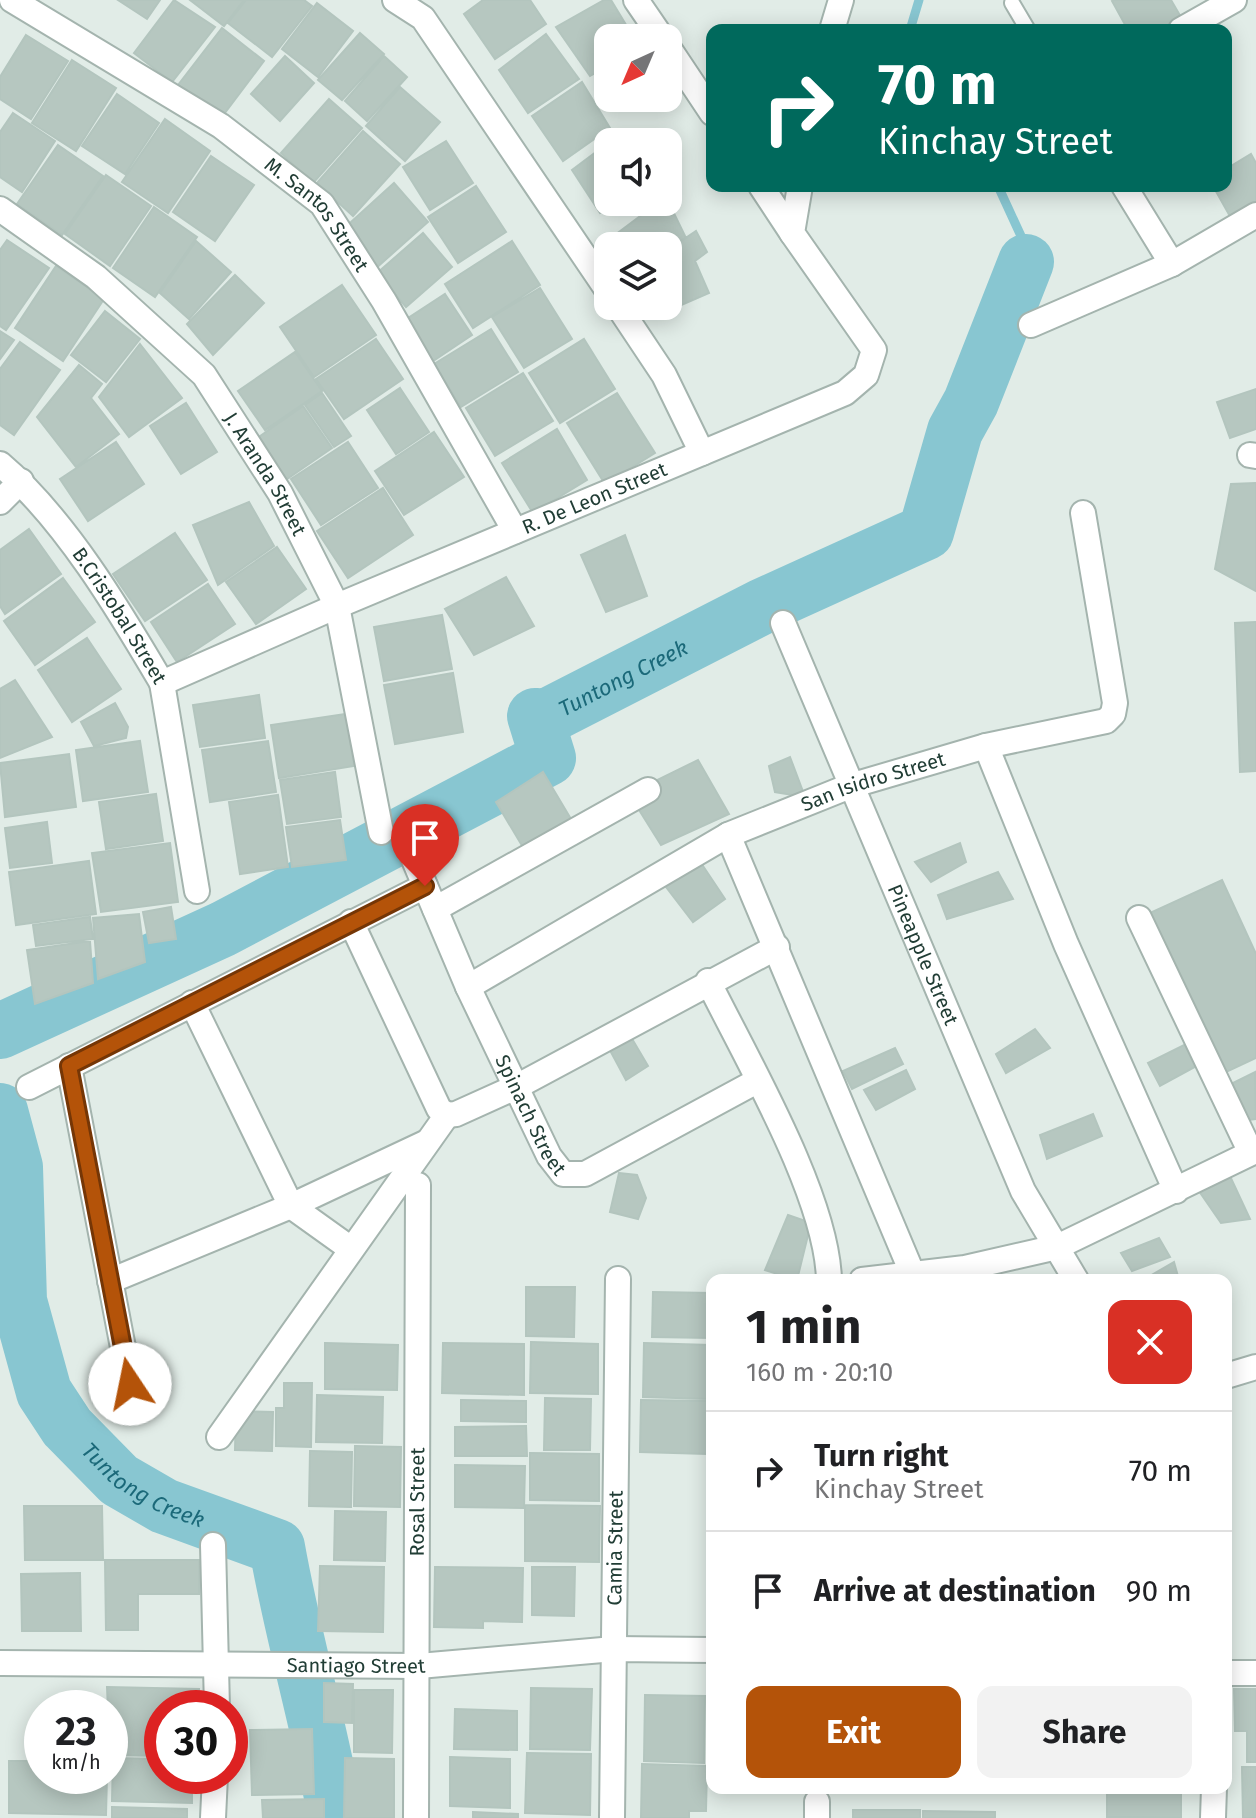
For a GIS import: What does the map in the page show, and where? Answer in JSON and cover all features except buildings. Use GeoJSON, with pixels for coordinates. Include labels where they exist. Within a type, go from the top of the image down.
{"type":"FeatureCollection","features":[{"type":"Feature","properties":{"kind":"street","name":"M. Santos Street"},"geometry":{"type":"LineString","coordinates":[[12,0],[221,126],[322,204],[384,301],[515,531]]}},
{"type":"Feature","properties":{"kind":"street"},"geometry":{"type":"LineString","coordinates":[[395,0],[429,9],[594,269]]}},
{"type":"Feature","properties":{"kind":"street"},"geometry":{"type":"LineString","coordinates":[[636,0],[652,24]]}},
{"type":"Feature","properties":{"kind":"street"},"geometry":{"type":"LineString","coordinates":[[834,24],[841,0]]}},
{"type":"Feature","properties":{"kind":"street"},"geometry":{"type":"LineString","coordinates":[[1192,24],[1234,0]]}},
{"type":"Feature","properties":{"kind":"street"},"geometry":{"type":"LineString","coordinates":[[682,68],[706,104]]}},
{"type":"Feature","properties":{"kind":"street"},"geometry":{"type":"LineString","coordinates":[[765,192],[792,233]]}},
{"type":"Feature","properties":{"kind":"street"},"geometry":{"type":"LineString","coordinates":[[792,233],[799,192]]}},
{"type":"Feature","properties":{"kind":"street"},"geometry":{"type":"LineString","coordinates":[[1128,192],[1172,264]]}},
{"type":"Feature","properties":{"kind":"street","name":"J. Aranda Street"},"geometry":{"type":"LineString","coordinates":[[0,209],[96,277],[204,375],[280,493],[337,606],[381,832]]}},
{"type":"Feature","properties":{"kind":"street"},"geometry":{"type":"LineString","coordinates":[[1031,325],[1172,264],[1256,215]]}},
{"type":"Feature","properties":{"kind":"street","name":"R. De Leon Street"},"geometry":{"type":"LineString","coordinates":[[162,683],[337,606],[845,393],[866,375],[874,350],[792,233]]}},
{"type":"Feature","properties":{"kind":"street"},"geometry":{"type":"LineString","coordinates":[[627,320],[664,375],[702,453]]}},
{"type":"Feature","properties":{"kind":"street","name":"B.Cristobal Street"},"geometry":{"type":"LineString","coordinates":[[0,464],[21,481],[108,593],[162,683],[197,891]]}},
{"type":"Feature","properties":{"kind":"street"},"geometry":{"type":"LineString","coordinates":[[0,502],[21,481]]}},
{"type":"Feature","properties":{"kind":"street","name":"San Isidro Street"},"geometry":{"type":"LineString","coordinates":[[468,987],[728,835],[850,786],[986,746],[1096,725],[1113,714],[1115,703],[1083,513]]}},
{"type":"Feature","properties":{"kind":"street","name":"Pineapple Street"},"geometry":{"type":"LineString","coordinates":[[783,623],[1023,1191],[1073,1274]]}},
{"type":"Feature","properties":{"kind":"street"},"geometry":{"type":"LineString","coordinates":[[986,746],[1066,944],[1176,1191]]}},
{"type":"Feature","properties":{"kind":"street"},"geometry":{"type":"LineString","coordinates":[[435,909],[648,790]]}},
{"type":"Feature","properties":{"kind":"street"},"geometry":{"type":"LineString","coordinates":[[728,835],[913,1274]]}},
{"type":"Feature","properties":{"kind":"street","name":"Spinach Street"},"geometry":{"type":"LineString","coordinates":[[412,855],[468,987],[555,1166],[571,1176],[585,1174],[757,1081]]}},
{"type":"Feature","properties":{"kind":"street"},"geometry":{"type":"LineString","coordinates":[[29,1087],[425,886]]}},
{"type":"Feature","properties":{"kind":"street"},"geometry":{"type":"LineString","coordinates":[[918,1274],[1057,1247],[1251,1153],[1139,918]]}},
{"type":"Feature","properties":{"kind":"street"},"geometry":{"type":"LineString","coordinates":[[351,922],[439,1109],[447,1115],[456,1114],[516,1087],[708,981],[777,947]]}},
{"type":"Feature","properties":{"kind":"street"},"geometry":{"type":"LineString","coordinates":[[708,981],[788,1145],[828,1250],[829,1274]]}},
{"type":"Feature","properties":{"kind":"street"},"geometry":{"type":"LineString","coordinates":[[192,1003],[291,1206],[351,1249]]}},
{"type":"Feature","properties":{"kind":"street"},"geometry":{"type":"LineString","coordinates":[[69,1066],[130,1384]]}},
{"type":"Feature","properties":{"kind":"street"},"geometry":{"type":"LineString","coordinates":[[219,1437],[447,1115]]}},
{"type":"Feature","properties":{"kind":"street"},"geometry":{"type":"LineString","coordinates":[[110,1281],[291,1206],[427,1142]]}},
{"type":"Feature","properties":{"kind":"street","name":"Rosal Street"},"geometry":{"type":"LineString","coordinates":[[416,1818],[419,1666],[418,1185]]}},
{"type":"Feature","properties":{"kind":"street","name":"Camia Street"},"geometry":{"type":"LineString","coordinates":[[612,1818],[618,1279]]}},
{"type":"Feature","properties":{"kind":"street"},"geometry":{"type":"LineString","coordinates":[[1232,1374],[1256,1367]]}},
{"type":"Feature","properties":{"kind":"street"},"geometry":{"type":"LineString","coordinates":[[213,1545],[218,1690]]}},
{"type":"Feature","properties":{"kind":"street","name":"Santiago Street"},"geometry":{"type":"LineString","coordinates":[[0,1663],[317,1668],[419,1666],[614,1649],[706,1650]]}},
{"type":"Feature","properties":{"kind":"street"},"geometry":{"type":"LineString","coordinates":[[1232,1673],[1256,1673]]}},
{"type":"Feature","properties":{"kind":"street"},"geometry":{"type":"LineString","coordinates":[[213,1818],[214,1794]]}},
{"type":"Feature","properties":{"kind":"street"},"geometry":{"type":"LineString","coordinates":[[1213,1818],[1214,1794]]}},
{"type":"Feature","properties":{"kind":"lane"},"geometry":{"type":"LineString","coordinates":[[1012,3],[1024,24]]}},
{"type":"Feature","properties":{"kind":"waterway","name":"Tuntong Creek"},"geometry":{"type":"LineString","coordinates":[[912,24],[919,0]]}},
{"type":"Feature","properties":{"kind":"waterway","name":"Tuntong Creek"},"geometry":{"type":"LineString","coordinates":[[1001,192],[1021,236],[1026,262]]}},
{"type":"Feature","properties":{"kind":"waterway","name":"Tuntong Creek"},"geometry":{"type":"LineString","coordinates":[[0,1031],[223,929],[548,758],[535,716],[546,717],[763,606],[926,532],[955,431],[971,402],[1026,262]]}},
{"type":"Feature","properties":{"kind":"waterway","name":"Tuntong Creek"},"geometry":{"type":"LineString","coordinates":[[0,1111],[15,1167],[19,1301],[44,1392],[67,1427],[119,1480],[164,1506],[277,1547],[336,1818]]}},
{"type":"Feature","properties":{"kind":"route"},"geometry":{"type":"LineString","coordinates":[[130,1384],[69,1066],[425,886]]}}]}
